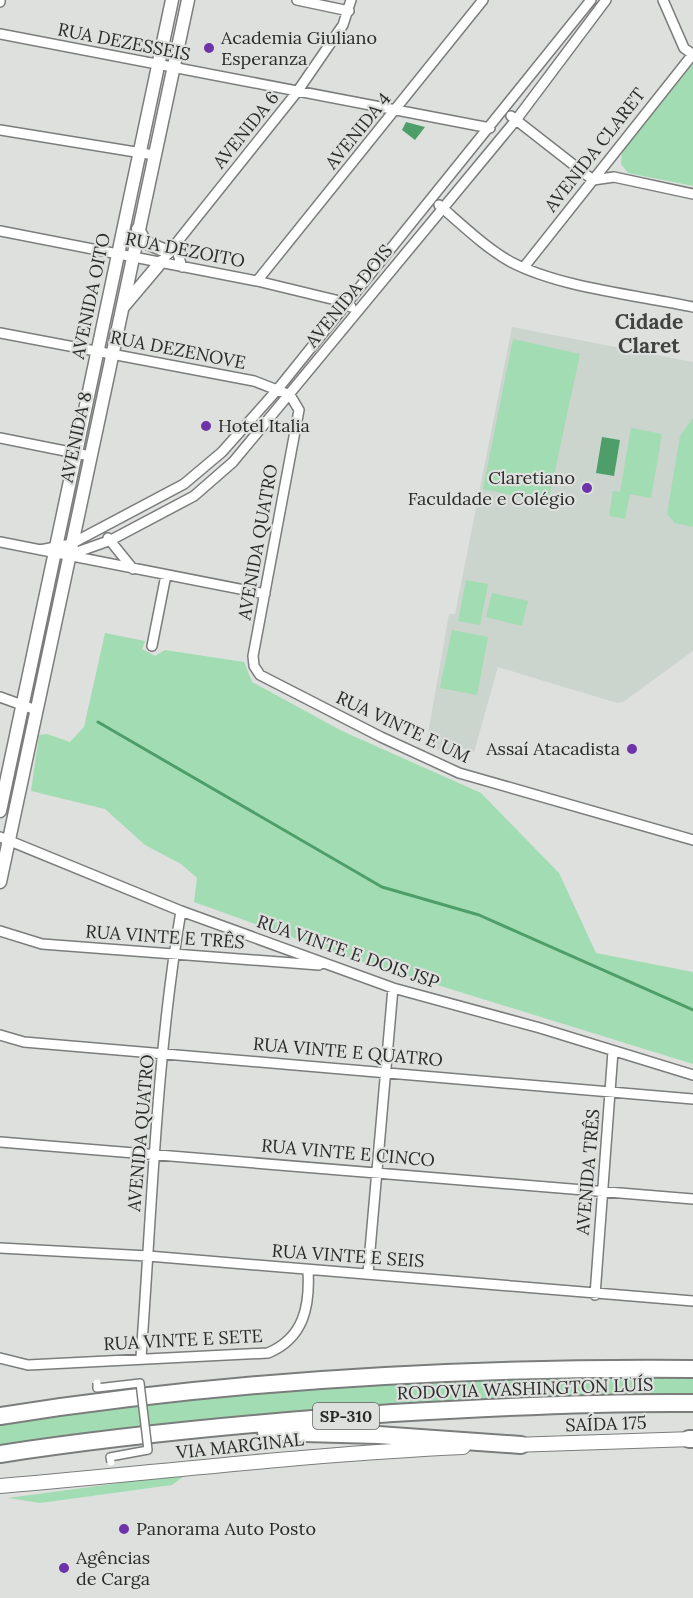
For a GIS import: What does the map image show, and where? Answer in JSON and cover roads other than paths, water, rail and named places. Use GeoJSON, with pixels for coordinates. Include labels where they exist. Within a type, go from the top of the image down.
{"type":"FeatureCollection","features":[{"type":"Feature","properties":{"kind":"highway","name":"RODOVIA WASHINGTON LUÍS"},"geometry":{"type":"LineString","coordinates":[[0,1416],[58,1407],[328,1379],[531,1370],[693,1370]]}},
{"type":"Feature","properties":{"kind":"highway","name":"RODOVIA WASHINGTON LUÍS"},"geometry":{"type":"LineString","coordinates":[[0,1454],[178,1431],[321,1418],[489,1407],[693,1403]]}},
{"type":"Feature","properties":{"kind":"highway"},"geometry":{"type":"LineString","coordinates":[[178,1431],[378,1435],[521,1445]]}},
{"type":"Feature","properties":{"kind":"main road","name":"SAÍDA 175"},"geometry":{"type":"LineString","coordinates":[[521,1445],[692,1439]]}},
{"type":"Feature","properties":{"kind":"main road","name":"VIA MARGINAL"},"geometry":{"type":"LineString","coordinates":[[0,1486],[381,1451],[521,1445]]}},
{"type":"Feature","properties":{"kind":"street","name":"AVENIDA OITO"},"geometry":{"type":"LineString","coordinates":[[0,812],[172,0]]}},
{"type":"Feature","properties":{"kind":"street","name":"AVENIDA 8"},"geometry":{"type":"LineString","coordinates":[[0,882],[4,839],[48,657],[188,0]]}},
{"type":"Feature","properties":{"kind":"street"},"geometry":{"type":"LineString","coordinates":[[297,0],[349,11]]}},
{"type":"Feature","properties":{"kind":"street","name":"AVENIDA 6"},"geometry":{"type":"LineString","coordinates":[[168,253],[297,92],[342,25],[349,11],[351,0]]}},
{"type":"Feature","properties":{"kind":"street","name":"AVENIDA 4"},"geometry":{"type":"LineString","coordinates":[[257,281],[483,0]]}},
{"type":"Feature","properties":{"kind":"street","name":"AVENIDA DOIS"},"geometry":{"type":"LineString","coordinates":[[70,550],[184,484],[222,452],[277,390],[358,291],[591,0]]}},
{"type":"Feature","properties":{"kind":"street","name":"AVENIDA DOIS"},"geometry":{"type":"LineString","coordinates":[[70,550],[111,540],[194,496],[233,462],[516,120],[606,0]]}},
{"type":"Feature","properties":{"kind":"street"},"geometry":{"type":"LineString","coordinates":[[663,0],[684,48],[693,54]]}},
{"type":"Feature","properties":{"kind":"street","name":"RUA DEZESSEIS"},"geometry":{"type":"LineString","coordinates":[[0,34],[490,128]]}},
{"type":"Feature","properties":{"kind":"street","name":"AVENIDA CLARET"},"geometry":{"type":"LineString","coordinates":[[524,267],[693,54]]}},
{"type":"Feature","properties":{"kind":"street"},"geometry":{"type":"LineString","coordinates":[[505,110],[593,180],[614,177],[693,194]]}},
{"type":"Feature","properties":{"kind":"street"},"geometry":{"type":"LineString","coordinates":[[0,130],[154,155]]}},
{"type":"Feature","properties":{"kind":"street"},"geometry":{"type":"LineString","coordinates":[[432,200],[509,261],[558,279],[693,307]]}},
{"type":"Feature","properties":{"kind":"street"},"geometry":{"type":"LineString","coordinates":[[138,229],[145,242],[157,250],[168,253],[182,267]]}},
{"type":"Feature","properties":{"kind":"street","name":"RUA DEZOITO"},"geometry":{"type":"LineString","coordinates":[[0,231],[133,257],[168,253],[182,267],[257,281],[348,303]]}},
{"type":"Feature","properties":{"kind":"street"},"geometry":{"type":"LineString","coordinates":[[122,308],[168,253]]}},
{"type":"Feature","properties":{"kind":"street"},"geometry":{"type":"LineString","coordinates":[[358,291],[368,300]]}},
{"type":"Feature","properties":{"kind":"street"},"geometry":{"type":"LineString","coordinates":[[348,303],[357,314]]}},
{"type":"Feature","properties":{"kind":"street","name":"RUA DEZENOVE"},"geometry":{"type":"LineString","coordinates":[[0,333],[262,383],[290,395]]}},
{"type":"Feature","properties":{"kind":"street","name":"AVENIDA QUATRO"},"geometry":{"type":"LineString","coordinates":[[253,660],[299,410],[290,395]]}},
{"type":"Feature","properties":{"kind":"street"},"geometry":{"type":"LineString","coordinates":[[0,438],[90,456]]}},
{"type":"Feature","properties":{"kind":"street"},"geometry":{"type":"LineString","coordinates":[[101,530],[133,569]]}},
{"type":"Feature","properties":{"kind":"street"},"geometry":{"type":"LineString","coordinates":[[0,542],[40,550],[70,550],[133,569],[265,594]]}},
{"type":"Feature","properties":{"kind":"street"},"geometry":{"type":"LineString","coordinates":[[152,646],[166,574]]}},
{"type":"Feature","properties":{"kind":"street"},"geometry":{"type":"LineString","coordinates":[[33,655],[48,657]]}},
{"type":"Feature","properties":{"kind":"street","name":"RUA VINTE E UM"},"geometry":{"type":"LineString","coordinates":[[253,660],[256,670],[267,680],[459,773],[693,840]]}},
{"type":"Feature","properties":{"kind":"street"},"geometry":{"type":"LineString","coordinates":[[0,697],[22,707],[36,710]]}},
{"type":"Feature","properties":{"kind":"street","name":"RUA VINTE E DOIS JSP"},"geometry":{"type":"LineString","coordinates":[[4,839],[181,911],[393,988],[540,1028],[693,1076]]}},
{"type":"Feature","properties":{"kind":"street","name":"AVENIDA QUATRO"},"geometry":{"type":"LineString","coordinates":[[141,1357],[154,1154],[174,955],[181,911]]}},
{"type":"Feature","properties":{"kind":"street","name":"RUA VINTE E TRÊS"},"geometry":{"type":"LineString","coordinates":[[0,931],[42,944],[330,965]]}},
{"type":"Feature","properties":{"kind":"street"},"geometry":{"type":"LineString","coordinates":[[369,1273],[393,988]]}},
{"type":"Feature","properties":{"kind":"street","name":"RUA VINTE E QUATRO"},"geometry":{"type":"LineString","coordinates":[[0,1035],[24,1042],[386,1071],[693,1099]]}},
{"type":"Feature","properties":{"kind":"street","name":"AVENIDA TRÊS"},"geometry":{"type":"LineString","coordinates":[[595,1295],[613,1051]]}},
{"type":"Feature","properties":{"kind":"street","name":"RUA VINTE E CINCO"},"geometry":{"type":"LineString","coordinates":[[0,1142],[693,1199]]}},
{"type":"Feature","properties":{"kind":"street","name":"RUA VINTE E SEIS"},"geometry":{"type":"LineString","coordinates":[[0,1248],[148,1256],[308,1271],[369,1273],[595,1295],[693,1301]]}},
{"type":"Feature","properties":{"kind":"street","name":"RUA VINTE E SETE"},"geometry":{"type":"LineString","coordinates":[[0,1358],[28,1365],[141,1357],[268,1353],[283,1347],[298,1330],[310,1297],[308,1271]]}},
{"type":"Feature","properties":{"kind":"street"},"geometry":{"type":"LineString","coordinates":[[97,1383],[97,1388],[140,1383],[148,1450],[110,1457],[111,1462]]}},
{"type":"Feature","properties":{"kind":"waterway"},"geometry":{"type":"LineString","coordinates":[[98,722],[382,887],[479,915],[693,1010]]}},
{"type":"Feature","properties":{"kind":"place","name":"Academia Giuliano Esperanza"},"geometry":{"type":"Point","coordinates":[209,48]}},
{"type":"Feature","properties":{"kind":"place","name":"Hotel Italia"},"geometry":{"type":"Point","coordinates":[206,426]}},
{"type":"Feature","properties":{"kind":"place","name":"Claretiano Faculdade e Colégio"},"geometry":{"type":"Point","coordinates":[587,488]}},
{"type":"Feature","properties":{"kind":"place","name":"Assaí Atacadista"},"geometry":{"type":"Point","coordinates":[632,749]}},
{"type":"Feature","properties":{"kind":"place","name":"Panorama Auto Posto"},"geometry":{"type":"Point","coordinates":[124,1529]}},
{"type":"Feature","properties":{"kind":"place","name":"Agências de Carga"},"geometry":{"type":"Point","coordinates":[64,1568]}},
{"type":"Feature","properties":{"kind":"district","name":"Cidade Claret"},"geometry":{"type":"Point","coordinates":[649,334]}}]}
